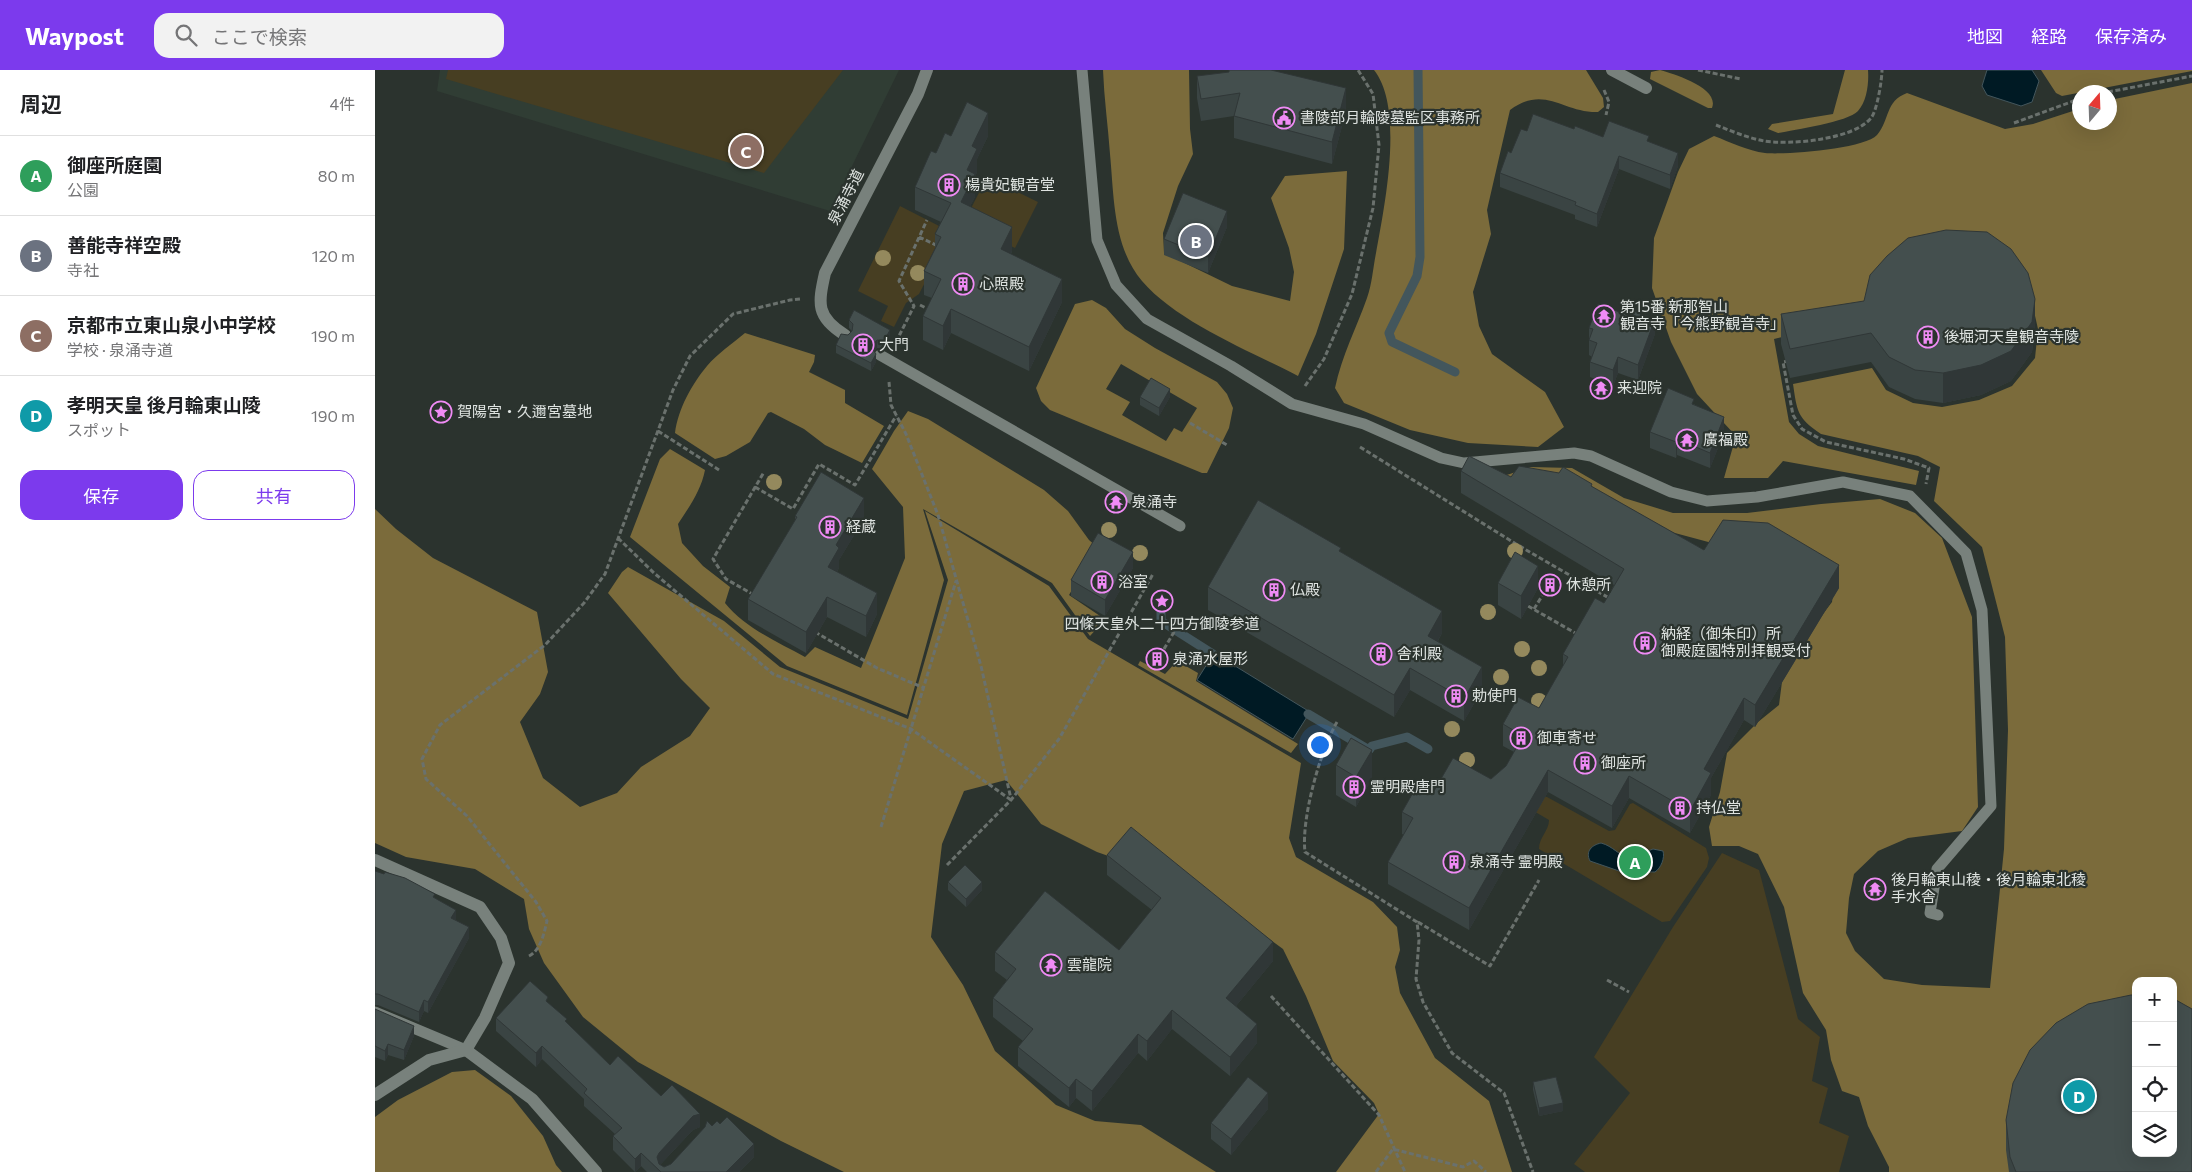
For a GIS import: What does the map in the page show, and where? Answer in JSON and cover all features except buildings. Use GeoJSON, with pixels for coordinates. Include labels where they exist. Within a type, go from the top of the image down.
{"type":"FeatureCollection","features":[{"type":"Feature","properties":{"kind":"street","name":"泉涌寺道"},"geometry":{"type":"LineString","coordinates":[[819,299],[825,273],[918,94],[927,70]]}},
{"type":"Feature","properties":{"kind":"street"},"geometry":{"type":"LineString","coordinates":[[1613,70],[1646,88]]}},
{"type":"Feature","properties":{"kind":"street"},"geometry":{"type":"LineString","coordinates":[[819,299],[826,321],[845,335]]}},
{"type":"Feature","properties":{"kind":"street"},"geometry":{"type":"LineString","coordinates":[[375,860],[480,907],[501,938],[509,963],[485,1018],[466,1050],[429,1060],[375,1095]]}},
{"type":"Feature","properties":{"kind":"street"},"geometry":{"type":"LineString","coordinates":[[466,1050],[532,1099],[597,1172]]}},
{"type":"Feature","properties":{"kind":"lane"},"geometry":{"type":"LineString","coordinates":[[1082,70],[1097,240],[1115,284],[1147,319],[1231,366],[1292,404],[1363,424],[1449,460],[1464,463],[1575,453],[1591,456],[1671,492],[1707,501],[1757,497],[1843,482],[1910,496],[1966,554],[1982,610],[1991,806],[1937,869],[1930,913],[1938,915]]}},
{"type":"Feature","properties":{"kind":"lane"},"geometry":{"type":"LineString","coordinates":[[888,359],[1180,526]]}},
{"type":"Feature","properties":{"kind":"lane"},"geometry":{"type":"LineString","coordinates":[[375,1012],[466,1050]]}},
{"type":"Feature","properties":{"kind":"path"},"geometry":{"type":"LineString","coordinates":[[1292,404],[1324,359],[1352,294],[1373,208],[1379,145],[1373,94],[1358,70]]}},
{"type":"Feature","properties":{"kind":"path"},"geometry":{"type":"LineString","coordinates":[[1698,70],[1741,79]]}},
{"type":"Feature","properties":{"kind":"path"},"geometry":{"type":"LineString","coordinates":[[1716,124],[1763,141],[1801,142],[1859,128],[1872,118],[1882,79],[1882,70]]}},
{"type":"Feature","properties":{"kind":"path"},"geometry":{"type":"LineString","coordinates":[[2117,90],[2192,76]]}},
{"type":"Feature","properties":{"kind":"path"},"geometry":{"type":"LineString","coordinates":[[2014,123],[2072,102]]}},
{"type":"Feature","properties":{"kind":"path"},"geometry":{"type":"LineString","coordinates":[[927,220],[899,281],[914,306],[888,359],[891,373],[888,389],[891,405],[906,434],[938,515],[981,666],[1011,800]]}},
{"type":"Feature","properties":{"kind":"path"},"geometry":{"type":"LineString","coordinates":[[919,237],[939,246]]}},
{"type":"Feature","properties":{"kind":"path"},"geometry":{"type":"LineString","coordinates":[[533,955],[542,940],[547,921],[537,902],[467,816],[426,779],[422,759],[440,725],[545,645],[584,603],[605,574],[673,390],[690,356],[733,314],[790,300],[819,299]]}},
{"type":"Feature","properties":{"kind":"path"},"geometry":{"type":"LineString","coordinates":[[920,305],[935,312]]}},
{"type":"Feature","properties":{"kind":"path"},"geometry":{"type":"LineString","coordinates":[[1791,360],[1783,362],[1793,415],[1802,429],[1826,442],[1904,459],[1929,468]]}},
{"type":"Feature","properties":{"kind":"path"},"geometry":{"type":"LineString","coordinates":[[755,487],[793,509],[819,464],[855,485],[896,415]]}},
{"type":"Feature","properties":{"kind":"path"},"geometry":{"type":"LineString","coordinates":[[1190,422],[1227,445]]}},
{"type":"Feature","properties":{"kind":"path"},"geometry":{"type":"LineString","coordinates":[[658,431],[719,470]]}},
{"type":"Feature","properties":{"kind":"path"},"geometry":{"type":"LineString","coordinates":[[1358,446],[1516,544],[1614,600]]}},
{"type":"Feature","properties":{"kind":"path"},"geometry":{"type":"LineString","coordinates":[[759,599],[726,579],[713,559],[765,472]]}},
{"type":"Feature","properties":{"kind":"path"},"geometry":{"type":"LineString","coordinates":[[618,538],[654,573],[773,674],[911,729],[1011,800]]}},
{"type":"Feature","properties":{"kind":"path"},"geometry":{"type":"LineString","coordinates":[[947,865],[1011,800],[1059,739],[1153,574]]}},
{"type":"Feature","properties":{"kind":"path"},"geometry":{"type":"LineString","coordinates":[[881,827],[956,581]]}},
{"type":"Feature","properties":{"kind":"path"},"geometry":{"type":"LineString","coordinates":[[1534,609],[1542,596]]}},
{"type":"Feature","properties":{"kind":"path"},"geometry":{"type":"LineString","coordinates":[[1528,606],[1582,637]]}},
{"type":"Feature","properties":{"kind":"path"},"geometry":{"type":"LineString","coordinates":[[1164,649],[1177,627]]}},
{"type":"Feature","properties":{"kind":"path"},"geometry":{"type":"LineString","coordinates":[[810,629],[877,668],[924,688]]}},
{"type":"Feature","properties":{"kind":"path"},"geometry":{"type":"LineString","coordinates":[[1336,723],[1329,736],[1306,818],[1305,852],[1490,966],[1539,880]]}},
{"type":"Feature","properties":{"kind":"path"},"geometry":{"type":"LineString","coordinates":[[1417,922],[1419,940],[1416,979],[1423,1002],[1451,1053],[1504,1092],[1533,1172]]}},
{"type":"Feature","properties":{"kind":"path"},"geometry":{"type":"LineString","coordinates":[[1607,980],[1629,992]]}},
{"type":"Feature","properties":{"kind":"path"},"geometry":{"type":"LineString","coordinates":[[1271,996],[1379,1115],[1405,1172]]}},
{"type":"Feature","properties":{"kind":"path"},"geometry":{"type":"LineString","coordinates":[[1377,1172],[1393,1149]]}},
{"type":"Feature","properties":{"kind":"path"},"geometry":{"type":"LineString","coordinates":[[1393,1149],[1463,1167],[1474,1160],[1486,1172]]}},
{"type":"Feature","properties":{"kind":"shaded area"},"geometry":{"type":"Polygon","coordinates":[[[440,70],[899,70],[830,211],[437,91],[440,70]]]}},
{"type":"Feature","properties":{"kind":"shaded area"},"geometry":{"type":"Polygon","coordinates":[[[448,70],[843,70],[764,173],[446,79],[448,70]]]}},
{"type":"Feature","properties":{"kind":"shaded area"},"geometry":{"type":"Polygon","coordinates":[[[1103,70],[1189,70],[1190,129],[1193,154],[1178,186],[1163,233],[1164,253],[1232,286],[1290,301],[1294,272],[1289,248],[1271,198],[1285,176],[1347,171],[1344,249],[1316,334],[1298,376],[1237,346],[1174,310],[1142,281],[1132,268],[1120,237],[1114,204],[1103,70]]]}},
{"type":"Feature","properties":{"kind":"shaded area"},"geometry":{"type":"Polygon","coordinates":[[[1374,70],[1586,70],[1603,98],[1604,107],[1598,112],[1586,111],[1544,99],[1534,99],[1510,110],[1487,210],[1491,234],[1473,292],[1479,326],[1492,354],[1545,392],[1564,427],[1538,447],[1468,443],[1410,430],[1344,403],[1335,388],[1345,353],[1369,293],[1387,186],[1390,159],[1389,109],[1383,87],[1374,70]]]}},
{"type":"Feature","properties":{"kind":"shaded area"},"geometry":{"type":"Polygon","coordinates":[[[1660,70],[1703,88],[1713,101],[1712,108],[1708,108],[1650,79],[1651,72],[1660,70]]]}},
{"type":"Feature","properties":{"kind":"shaded area"},"geometry":{"type":"Polygon","coordinates":[[[1845,70],[1868,70],[1867,92],[1858,111],[1844,119],[1808,128],[1778,133],[1768,129],[1772,124],[1833,114],[1845,70]]]}},
{"type":"Feature","properties":{"kind":"shaded area"},"geometry":{"type":"Polygon","coordinates":[[[2041,70],[2192,70],[2117,85],[2072,85],[2072,94],[2062,96],[2056,93],[2041,70]]]}},
{"type":"Feature","properties":{"kind":"shaded area"},"geometry":{"type":"Polygon","coordinates":[[[2192,83],[2192,1172],[1889,1172],[1889,1167],[1868,1126],[1859,1097],[1842,1091],[1831,1060],[1826,1030],[1803,993],[1784,907],[1758,854],[1739,846],[1712,846],[1709,827],[1720,792],[1727,753],[1758,722],[1779,705],[1783,674],[1808,634],[1832,602],[1835,576],[1485,482],[1531,467],[1572,468],[1624,498],[1673,513],[1747,513],[1880,499],[1915,513],[1942,538],[1972,617],[1978,807],[1962,831],[1908,838],[1878,851],[1854,874],[1849,898],[1846,933],[1855,951],[1884,979],[1922,985],[1990,988],[2004,849],[2008,730],[2005,637],[1982,547],[1934,501],[1940,467],[1918,456],[1821,434],[1807,423],[1799,413],[1793,384],[1872,368],[1886,390],[1913,403],[1942,407],[1979,400],[2012,386],[2035,358],[2038,329],[2031,298],[1867,301],[1804,332],[1774,339],[1789,422],[1799,434],[1818,446],[1919,471],[1916,485],[1783,461],[1768,478],[1724,478],[1736,436],[1697,394],[1671,342],[1652,288],[1654,238],[1678,172],[1689,149],[1714,136],[1765,153],[1806,152],[1857,144],[1877,135],[1891,106],[1900,96],[1907,93],[2005,129],[2033,124],[2072,111],[2072,130],[2117,130],[2117,99],[2192,83]]]}},
{"type":"Feature","properties":{"kind":"shaded area"},"geometry":{"type":"Polygon","coordinates":[[[987,177],[1038,202],[1015,248],[974,228],[944,231],[930,258],[936,261],[919,294],[906,303],[894,327],[881,321],[888,306],[858,291],[900,206],[943,228],[962,226],[987,177]]]}},
{"type":"Feature","properties":{"kind":"shaded area"},"geometry":{"type":"Polygon","coordinates":[[[1092,300],[1106,308],[1125,329],[1217,382],[1227,394],[1233,408],[1229,428],[1207,473],[1202,473],[1050,410],[1041,401],[1036,388],[1075,304],[1092,300]],[[1121,364],[1106,389],[1130,402],[1122,415],[1166,441],[1174,428],[1182,432],[1197,408],[1121,364]]]}},
{"type":"Feature","properties":{"kind":"shaded area"},"geometry":{"type":"Polygon","coordinates":[[[745,333],[815,355],[809,372],[845,390],[845,403],[884,426],[862,463],[825,445],[804,429],[771,412],[768,413],[750,442],[726,456],[715,459],[675,433],[682,406],[696,381],[715,357],[745,333]]]}},
{"type":"Feature","properties":{"kind":"shaded area"},"geometry":{"type":"Polygon","coordinates":[[[908,411],[928,419],[1044,490],[1068,511],[1089,540],[1097,547],[1069,595],[1103,618],[1090,636],[1052,583],[923,509],[944,580],[907,715],[787,666],[630,537],[660,459],[670,449],[705,470],[698,492],[678,524],[682,543],[703,566],[730,587],[725,603],[752,627],[805,657],[815,647],[861,668],[905,558],[903,507],[872,469],[908,411]]]}},
{"type":"Feature","properties":{"kind":"shaded area"},"geometry":{"type":"Polygon","coordinates":[[[375,509],[396,529],[433,558],[537,612],[548,672],[540,694],[520,722],[543,778],[580,807],[617,793],[641,767],[690,736],[710,708],[681,679],[608,593],[622,572],[628,567],[724,621],[780,667],[908,719],[948,580],[925,511],[1049,586],[1088,639],[1301,763],[1289,838],[1296,857],[1373,902],[1397,927],[1400,950],[1395,967],[1400,993],[1435,1058],[1489,1101],[1512,1172],[1336,1172],[1379,1114],[1374,1103],[1333,1061],[1306,996],[1283,949],[1223,905],[1160,874],[1097,852],[1041,824],[1006,780],[964,791],[942,844],[931,937],[963,985],[995,1051],[1056,1105],[1095,1121],[1141,1125],[1216,1172],[844,1172],[781,1141],[638,1062],[583,1017],[544,963],[529,929],[524,899],[475,869],[406,857],[375,843],[375,509]]]}},
{"type":"Feature","properties":{"kind":"shaded area"},"geometry":{"type":"Polygon","coordinates":[[[1140,661],[1165,674],[1177,661],[1198,673],[1196,681],[1298,744],[1291,753],[1138,665],[1140,661]]]}},
{"type":"Feature","properties":{"kind":"shaded area"},"geometry":{"type":"Polygon","coordinates":[[[1542,797],[1547,797],[1609,831],[1615,830],[1630,804],[1633,803],[1706,848],[1709,858],[1707,867],[1670,921],[1662,922],[1539,849],[1549,820],[1532,810],[1542,797]]]}},
{"type":"Feature","properties":{"kind":"shaded area"},"geometry":{"type":"Polygon","coordinates":[[[1722,853],[1759,870],[1798,1019],[1820,1037],[1812,1081],[1828,1088],[1819,1123],[1849,1136],[1839,1172],[1585,1172],[1574,1164],[1630,1093],[1594,1057],[1673,927],[1722,853]]]}},
{"type":"Feature","properties":{"kind":"shaded area"},"geometry":{"type":"Polygon","coordinates":[[[475,1070],[511,1096],[543,1136],[556,1165],[562,1172],[375,1172],[375,1117],[398,1100],[452,1072],[475,1070]]]}},
{"type":"Feature","properties":{"kind":"water"},"geometry":{"type":"Polygon","coordinates":[[[1987,70],[2032,70],[2039,81],[2032,102],[2021,106],[1987,95],[1982,86],[1987,70]]]}},
{"type":"Feature","properties":{"kind":"water"},"geometry":{"type":"Polygon","coordinates":[[[1214,653],[1310,712],[1293,739],[1197,680],[1214,653]]]}},
{"type":"Feature","properties":{"kind":"water"},"geometry":{"type":"Polygon","coordinates":[[[1601,843],[1630,858],[1653,849],[1663,851],[1663,860],[1655,872],[1622,872],[1590,861],[1588,854],[1590,849],[1601,843]]]}},
{"type":"Feature","properties":{"kind":"waterway"},"geometry":{"type":"LineString","coordinates":[[1418,70],[1420,257],[1417,276],[1389,333],[1392,342],[1455,372]]}},
{"type":"Feature","properties":{"kind":"waterway"},"geometry":{"type":"LineString","coordinates":[[1161,609],[1161,621],[1213,654]]}},
{"type":"Feature","properties":{"kind":"waterway"},"geometry":{"type":"LineString","coordinates":[[1308,714],[1369,750],[1372,746],[1407,737],[1428,749]]}},
{"type":"Feature","properties":{"kind":"place","name":"書陵部月輪陵墓監区事務所"},"geometry":{"type":"Point","coordinates":[1284,118]}},
{"type":"Feature","properties":{"kind":"place","name":"京都市立東山泉小中学校"},"geometry":{"type":"Point","coordinates":[746,151]}},
{"type":"Feature","properties":{"kind":"place","name":"楊貴妃観音堂"},"geometry":{"type":"Point","coordinates":[949,185]}},
{"type":"Feature","properties":{"kind":"place","name":"善能寺祥空殿"},"geometry":{"type":"Point","coordinates":[1196,241]}},
{"type":"Feature","properties":{"kind":"place","name":"心照殿"},"geometry":{"type":"Point","coordinates":[963,284]}},
{"type":"Feature","properties":{"kind":"place","name":"第15番 新那智山 観音寺「今熊野観音寺」"},"geometry":{"type":"Point","coordinates":[1604,316]}},
{"type":"Feature","properties":{"kind":"place","name":"後堀河天皇観音寺陵"},"geometry":{"type":"Point","coordinates":[1928,337]}},
{"type":"Feature","properties":{"kind":"place","name":"大門"},"geometry":{"type":"Point","coordinates":[863,345]}},
{"type":"Feature","properties":{"kind":"place","name":"来迎院"},"geometry":{"type":"Point","coordinates":[1601,388]}},
{"type":"Feature","properties":{"kind":"place","name":"賀陽宮・久邇宮墓地"},"geometry":{"type":"Point","coordinates":[441,412]}},
{"type":"Feature","properties":{"kind":"place","name":"廣福殿"},"geometry":{"type":"Point","coordinates":[1687,440]}},
{"type":"Feature","properties":{"kind":"place","name":"泉涌寺"},"geometry":{"type":"Point","coordinates":[1116,502]}},
{"type":"Feature","properties":{"kind":"place","name":"経蔵"},"geometry":{"type":"Point","coordinates":[830,527]}},
{"type":"Feature","properties":{"kind":"place","name":"浴室"},"geometry":{"type":"Point","coordinates":[1102,582]}},
{"type":"Feature","properties":{"kind":"place","name":"休憩所"},"geometry":{"type":"Point","coordinates":[1550,585]}},
{"type":"Feature","properties":{"kind":"place","name":"仏殿"},"geometry":{"type":"Point","coordinates":[1274,590]}},
{"type":"Feature","properties":{"kind":"place","name":"四條天皇外二十四方御陵参道"},"geometry":{"type":"Point","coordinates":[1162,601]}},
{"type":"Feature","properties":{"kind":"place","name":"納経（御朱印）所 御殿庭園特別拝観受付"},"geometry":{"type":"Point","coordinates":[1645,643]}},
{"type":"Feature","properties":{"kind":"place","name":"舎利殿"},"geometry":{"type":"Point","coordinates":[1381,654]}},
{"type":"Feature","properties":{"kind":"place","name":"泉涌水屋形"},"geometry":{"type":"Point","coordinates":[1157,659]}},
{"type":"Feature","properties":{"kind":"place","name":"勅使門"},"geometry":{"type":"Point","coordinates":[1456,696]}},
{"type":"Feature","properties":{"kind":"place","name":"御車寄せ"},"geometry":{"type":"Point","coordinates":[1521,738]}},
{"type":"Feature","properties":{"kind":"place","name":"御座所"},"geometry":{"type":"Point","coordinates":[1585,763]}},
{"type":"Feature","properties":{"kind":"place","name":"霊明殿唐門"},"geometry":{"type":"Point","coordinates":[1354,787]}},
{"type":"Feature","properties":{"kind":"place","name":"持仏堂"},"geometry":{"type":"Point","coordinates":[1680,808]}},
{"type":"Feature","properties":{"kind":"place","name":"泉涌寺 霊明殿"},"geometry":{"type":"Point","coordinates":[1454,862]}},
{"type":"Feature","properties":{"kind":"place","name":"御座所庭園"},"geometry":{"type":"Point","coordinates":[1635,862]}},
{"type":"Feature","properties":{"kind":"place","name":"後月輪東山稜・後月輪東北稜 手水舎"},"geometry":{"type":"Point","coordinates":[1875,889]}},
{"type":"Feature","properties":{"kind":"place","name":"雲龍院"},"geometry":{"type":"Point","coordinates":[1051,965]}},
{"type":"Feature","properties":{"kind":"place","name":"孝明天皇 後月輪東山陵"},"geometry":{"type":"Point","coordinates":[2079,1096]}}]}
